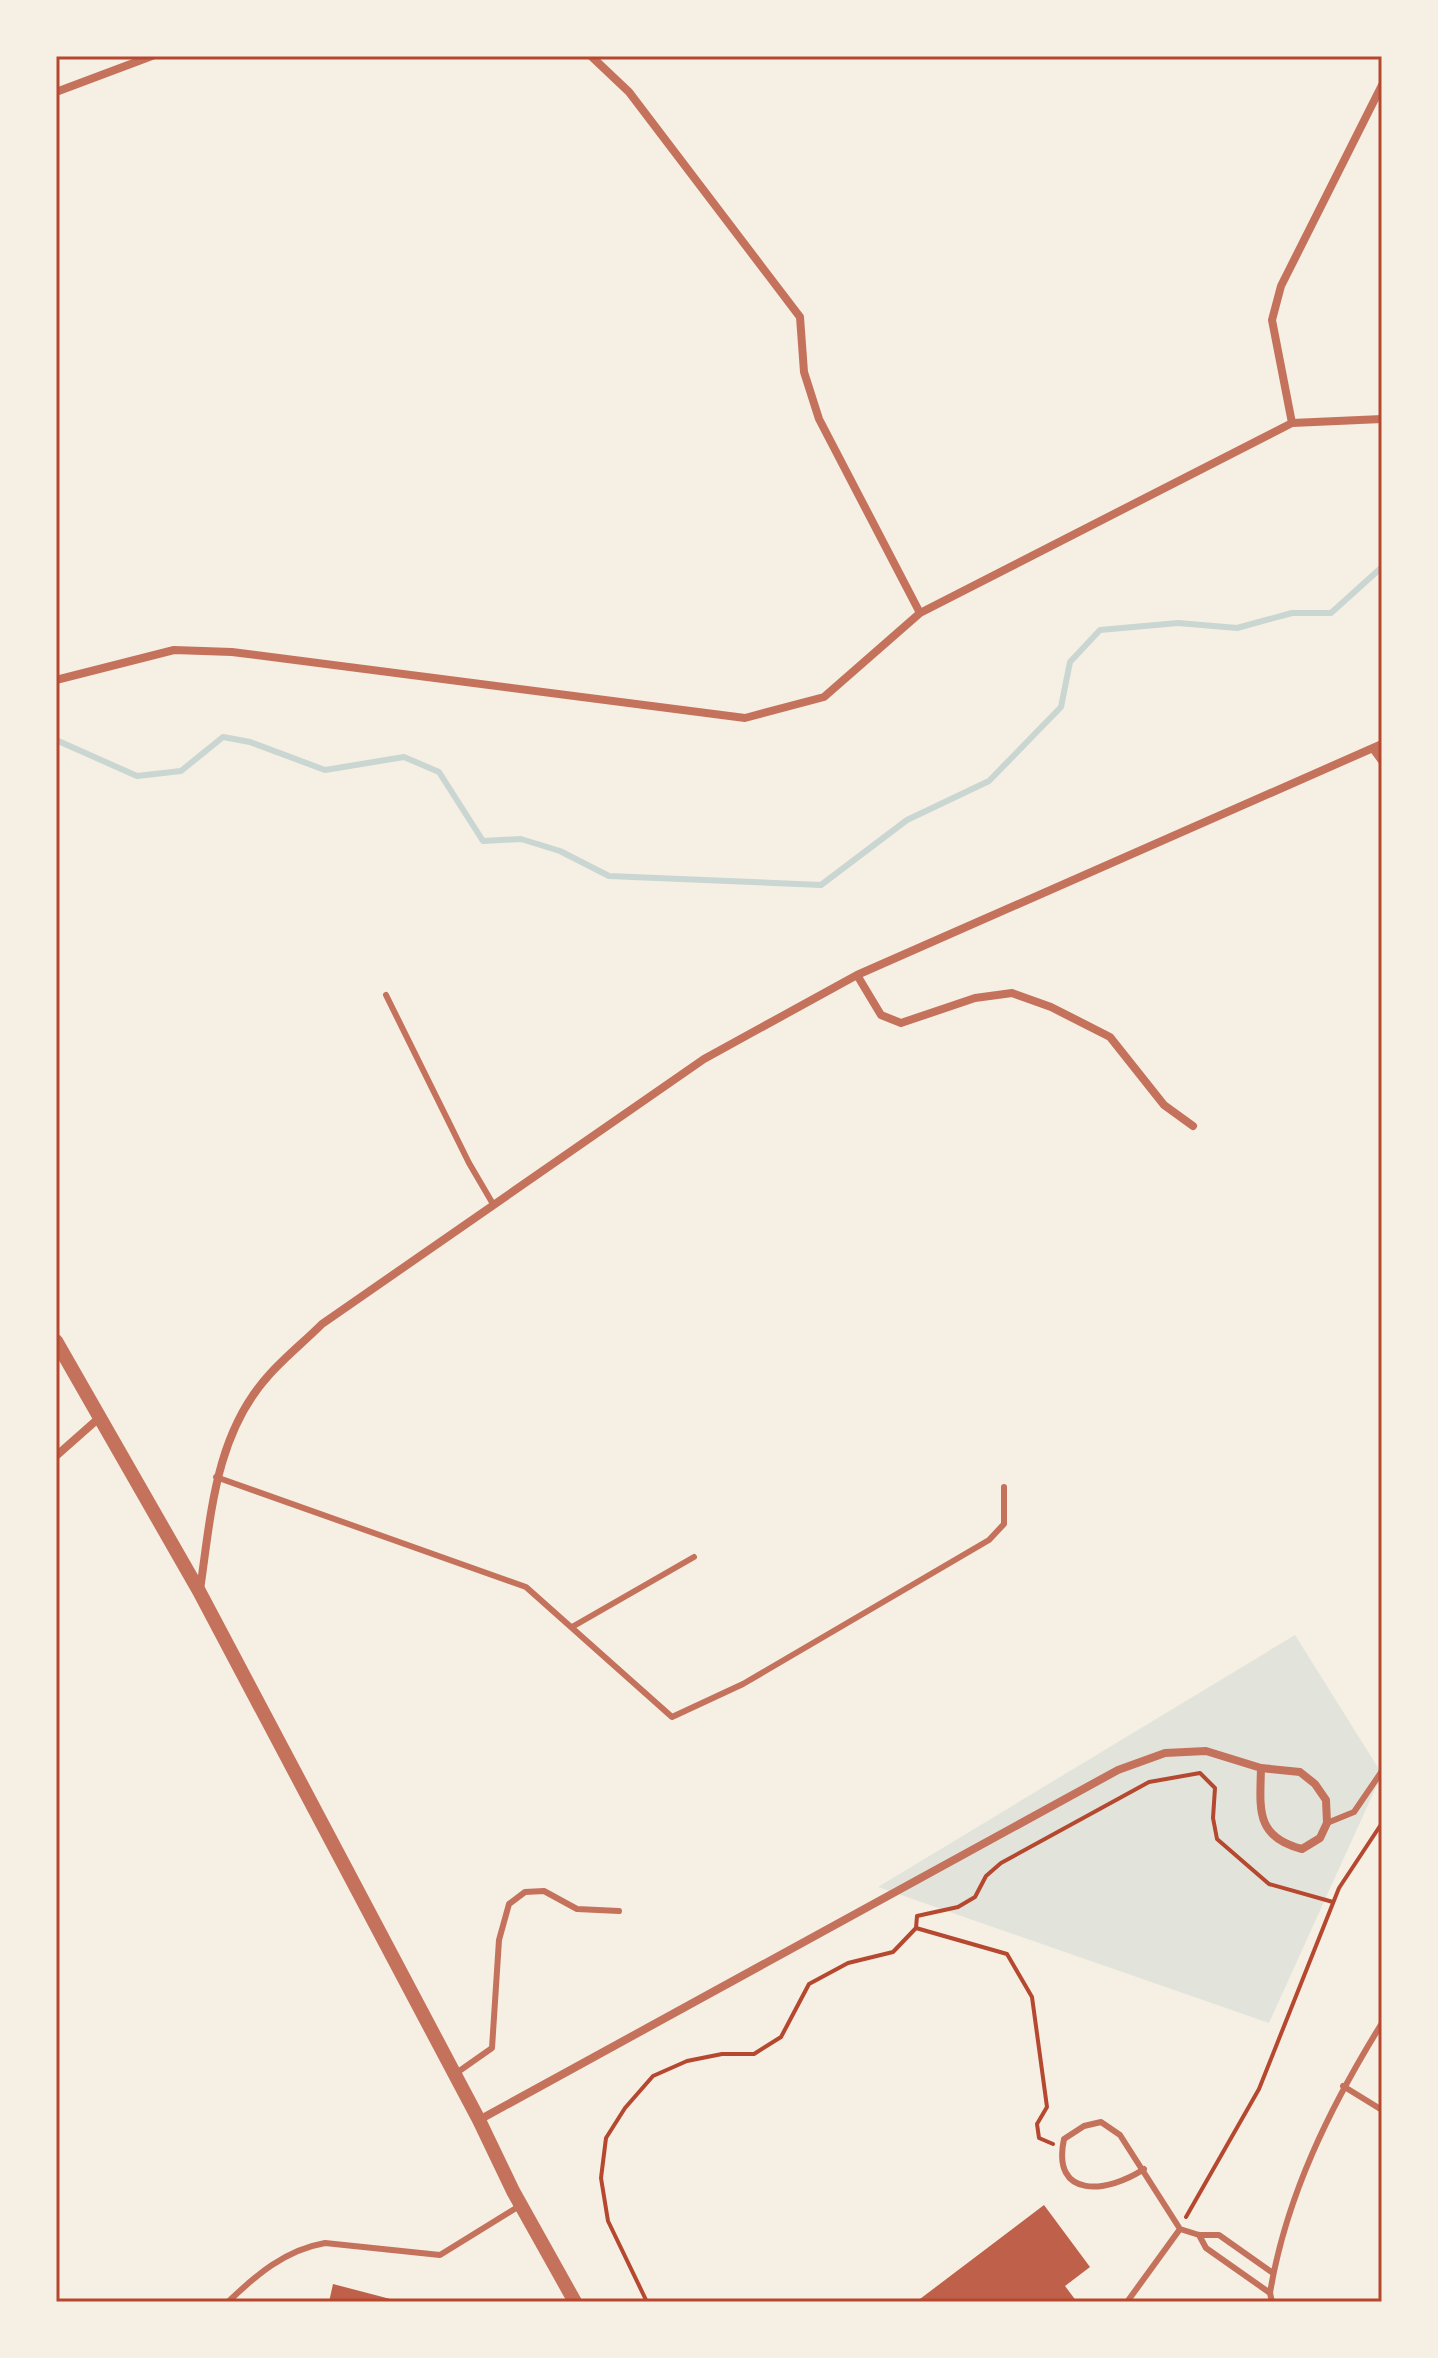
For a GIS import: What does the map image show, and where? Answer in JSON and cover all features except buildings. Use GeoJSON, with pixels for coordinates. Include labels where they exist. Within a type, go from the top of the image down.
{"type":"FeatureCollection","features":[{"type":"Feature","properties":{"kind":"street"},"geometry":{"type":"LineString","coordinates":[[56,92],[135,65],[152,56]]}},
{"type":"Feature","properties":{"kind":"street"},"geometry":{"type":"LineString","coordinates":[[591,56],[629,92],[800,317],[804,372],[819,419],[920,613]]}},
{"type":"Feature","properties":{"kind":"street"},"geometry":{"type":"LineString","coordinates":[[1292,423],[1272,320],[1281,286],[1382,85]]}},
{"type":"Feature","properties":{"kind":"street"},"geometry":{"type":"LineString","coordinates":[[56,680],[174,650],[232,652],[745,718],[824,697],[920,613],[1292,423],[1382,419]]}},
{"type":"Feature","properties":{"kind":"street"},"geometry":{"type":"LineString","coordinates":[[199,1591],[216,1477],[236,1421],[267,1377],[322,1324],[493,1204],[704,1059],[857,975],[1378,747],[1382,761]]}},
{"type":"Feature","properties":{"kind":"street"},"geometry":{"type":"LineString","coordinates":[[857,975],[881,1015],[901,1023],[975,998],[1012,993],[1051,1007],[1110,1037],[1164,1105],[1193,1126]]}},
{"type":"Feature","properties":{"kind":"street"},"geometry":{"type":"LineString","coordinates":[[56,1341],[199,1591],[575,2302]]}},
{"type":"Feature","properties":{"kind":"street"},"geometry":{"type":"LineString","coordinates":[[56,1456],[99,1418]]}},
{"type":"Feature","properties":{"kind":"street"},"geometry":{"type":"LineString","coordinates":[[479,2120],[1118,1770],[1165,1753],[1206,1751],[1261,1768],[1300,1772],[1315,1784],[1326,1800],[1327,1823],[1320,1838],[1302,1849],[1279,1843],[1266,1828],[1260,1808],[1261,1768]]}},
{"type":"Feature","properties":{"kind":"lane"},"geometry":{"type":"LineString","coordinates":[[386,995],[469,1163],[493,1204]]}},
{"type":"Feature","properties":{"kind":"lane"},"geometry":{"type":"LineString","coordinates":[[216,1477],[526,1587],[672,1717],[743,1684],[989,1540],[1004,1524],[1004,1487]]}},
{"type":"Feature","properties":{"kind":"lane"},"geometry":{"type":"LineString","coordinates":[[572,1627],[694,1557]]}},
{"type":"Feature","properties":{"kind":"lane"},"geometry":{"type":"LineString","coordinates":[[1327,1823],[1354,1812],[1382,1771]]}},
{"type":"Feature","properties":{"kind":"lane"},"geometry":{"type":"LineString","coordinates":[[455,2074],[492,2048],[499,1940],[509,1904],[525,1892],[544,1891],[577,1909],[619,1911]]}},
{"type":"Feature","properties":{"kind":"lane"},"geometry":{"type":"LineString","coordinates":[[1272,2302],[1270,2293],[1281,2236],[1296,2193],[1343,2086],[1382,2023]]}},
{"type":"Feature","properties":{"kind":"lane"},"geometry":{"type":"LineString","coordinates":[[1343,2086],[1382,2110]]}},
{"type":"Feature","properties":{"kind":"lane"},"geometry":{"type":"LineString","coordinates":[[1144,2169],[1115,2185],[1084,2186],[1068,2176],[1060,2158],[1064,2139],[1084,2126],[1101,2122],[1120,2135],[1144,2169],[1180,2229],[1199,2235],[1219,2235],[1273,2273]]}},
{"type":"Feature","properties":{"kind":"lane"},"geometry":{"type":"LineString","coordinates":[[228,2302],[253,2278],[288,2254],[309,2245],[325,2243],[440,2255],[521,2205]]}},
{"type":"Feature","properties":{"kind":"lane"},"geometry":{"type":"LineString","coordinates":[[1127,2302],[1180,2229]]}},
{"type":"Feature","properties":{"kind":"lane"},"geometry":{"type":"LineString","coordinates":[[1199,2235],[1206,2248],[1270,2293]]}},
{"type":"Feature","properties":{"kind":"path"},"geometry":{"type":"LineString","coordinates":[[647,2302],[608,2221],[601,2178],[606,2138],[625,2108],[653,2076],[687,2061],[722,2054],[754,2054],[763,2049],[781,2037],[809,1984],[848,1963],[893,1952],[916,1928],[917,1916],[958,1907],[975,1897],[986,1876],[1028,1848],[1149,1782],[1200,1773],[1215,1788],[1213,1818],[1217,1839],[1269,1884],[1333,1902]]}},
{"type":"Feature","properties":{"kind":"path"},"geometry":{"type":"LineString","coordinates":[[1180,2229],[1259,2089],[1333,1902],[1382,1823]]}},
{"type":"Feature","properties":{"kind":"path"},"geometry":{"type":"LineString","coordinates":[[916,1928],[1007,1954],[1032,1997],[1047,2107],[1037,2124],[1039,2138],[1062,2148]]}},
{"type":"Feature","properties":{"kind":"shaded area"},"geometry":{"type":"Polygon","coordinates":[[[1295,1635],[1382,1774],[1269,2023],[878,1887],[1295,1635]]]}},
{"type":"Feature","properties":{"kind":"waterway"},"geometry":{"type":"LineString","coordinates":[[56,740],[137,776],[181,771],[223,737],[250,742],[325,770],[404,757],[439,772],[483,841],[521,839],[560,851],[609,876],[821,885],[907,820],[989,781],[1061,707],[1070,662],[1100,630],[1178,623],[1237,628],[1292,613],[1331,613],[1382,567]]}}]}
